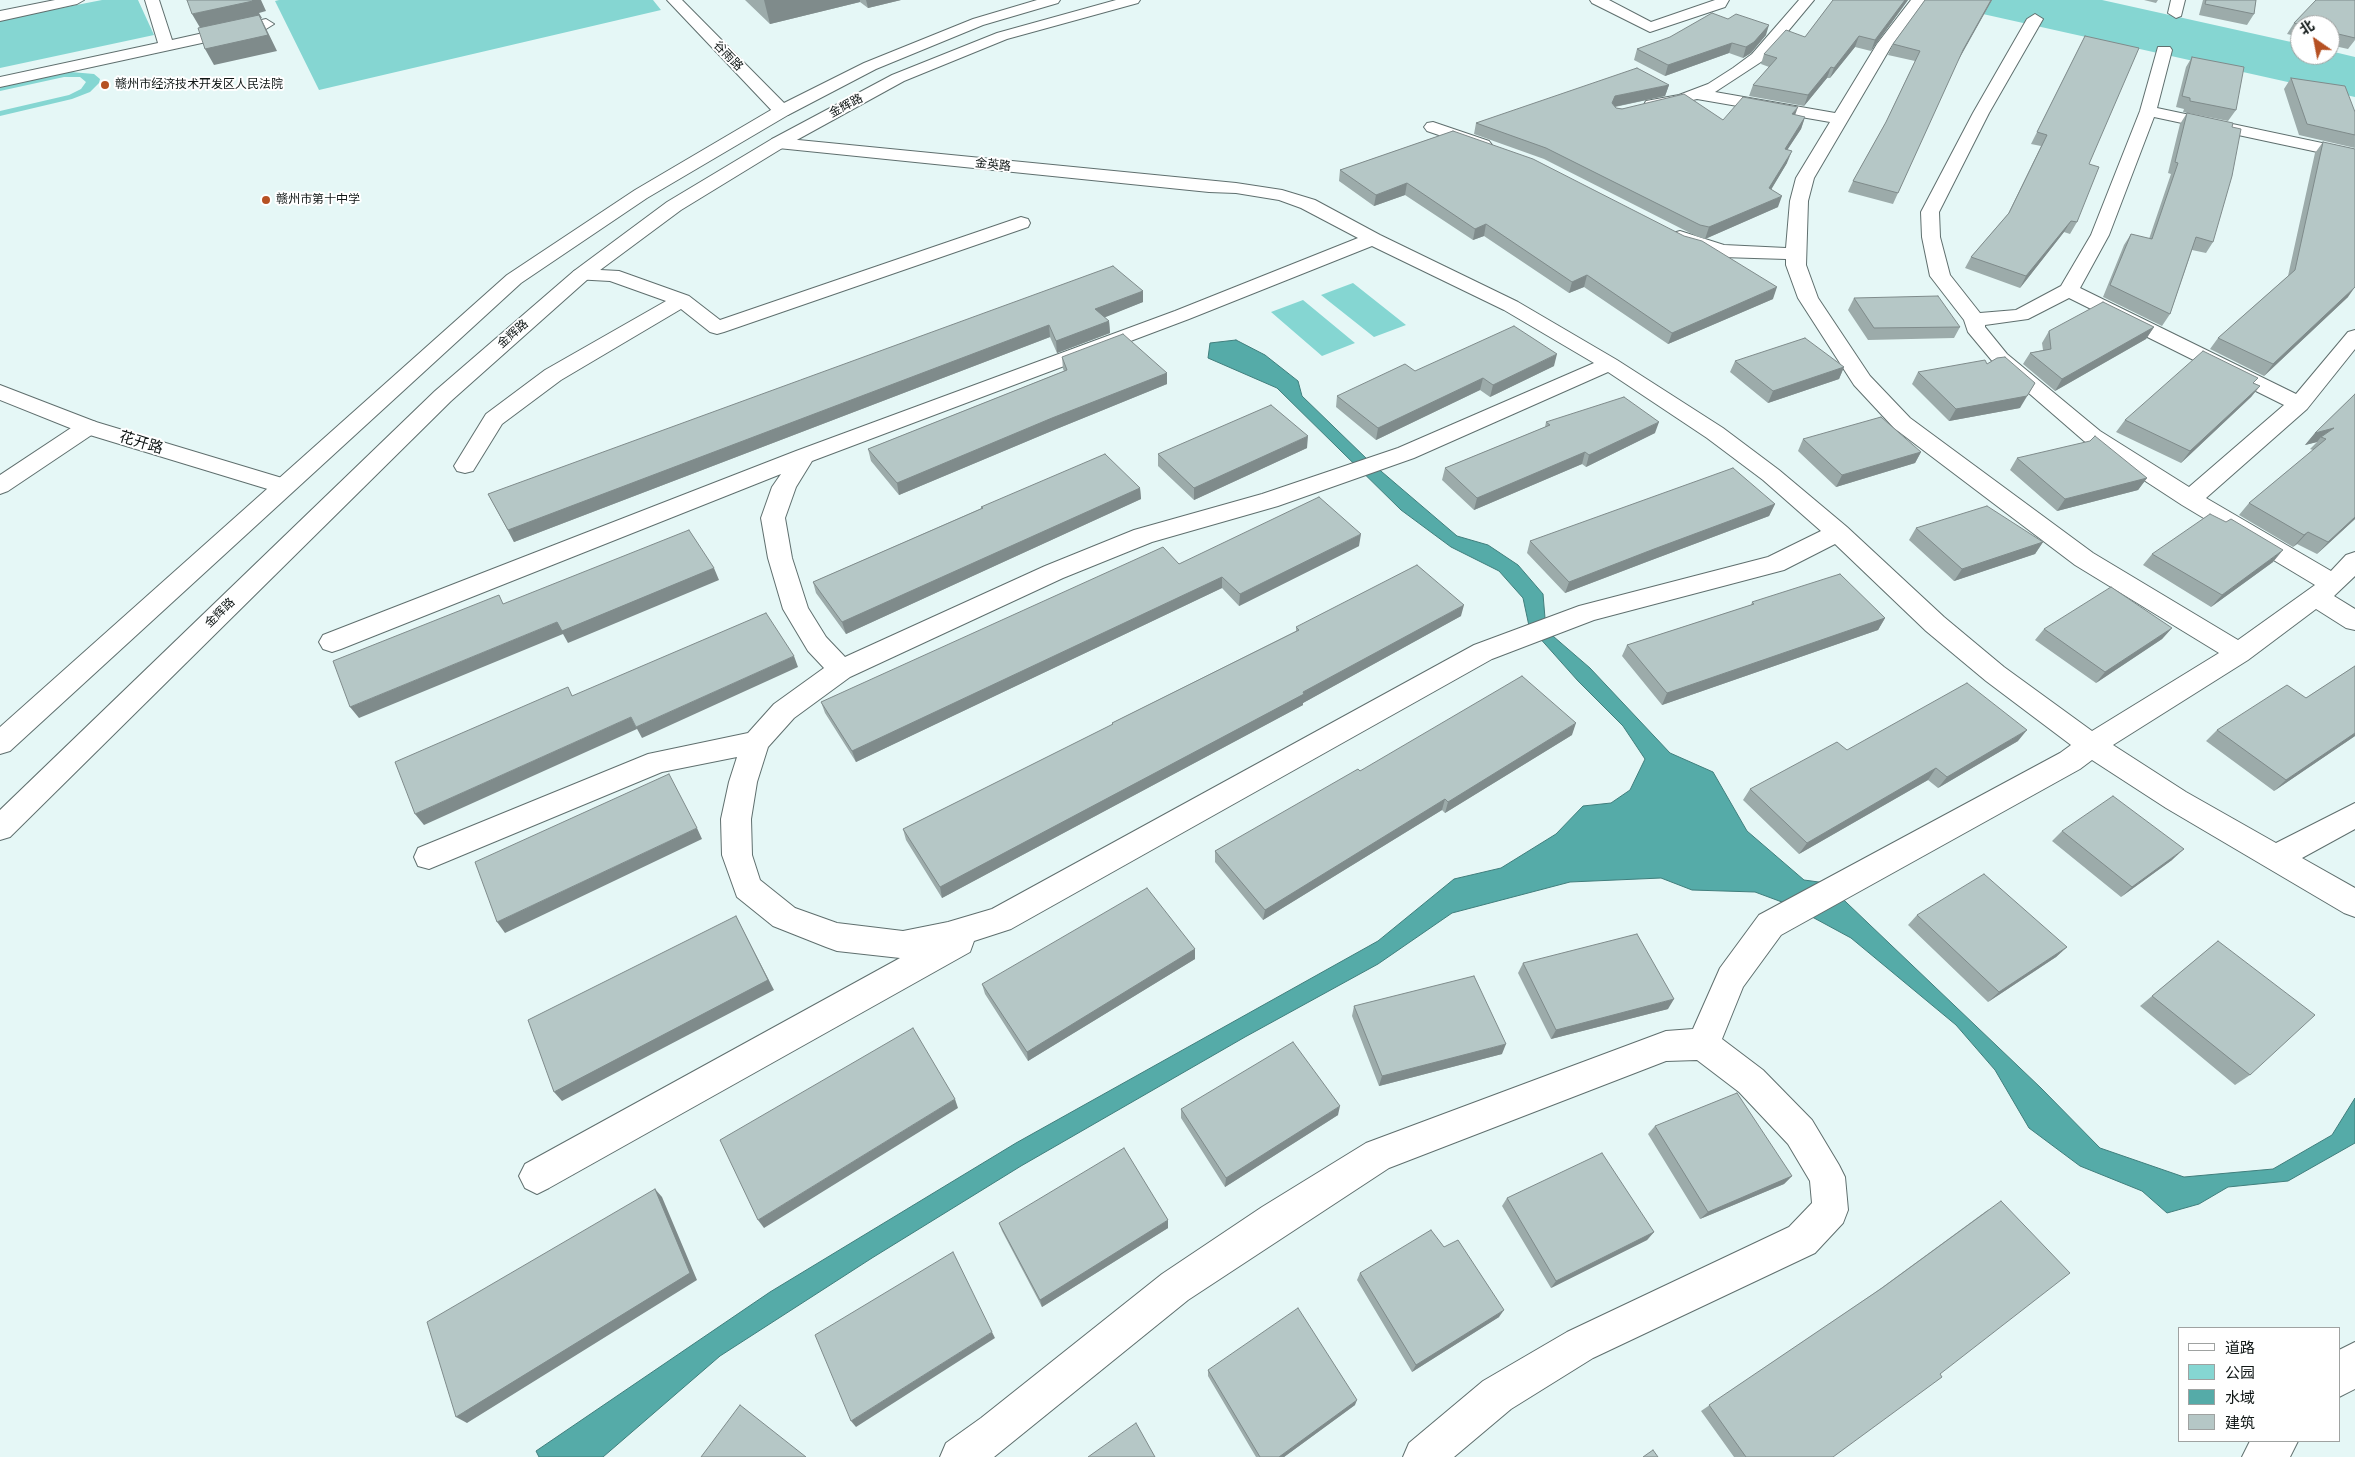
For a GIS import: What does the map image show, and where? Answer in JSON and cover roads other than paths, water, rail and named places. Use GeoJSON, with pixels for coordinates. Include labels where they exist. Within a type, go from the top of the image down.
{"type":"FeatureCollection","features":[{"type":"Feature","properties":{"kind":"street"},"geometry":{"type":"LineString","coordinates":[[0,16],[77,0]]}},
{"type":"Feature","properties":{"kind":"street"},"geometry":{"type":"LineString","coordinates":[[152,0],[166,45]]}},
{"type":"Feature","properties":{"kind":"street","name":"谷雨路"},"geometry":{"type":"LineString","coordinates":[[674,0],[782,111]]}},
{"type":"Feature","properties":{"kind":"street","name":"金辉路"},"geometry":{"type":"LineString","coordinates":[[0,743],[514,279],[641,194],[782,111],[870,66],[978,22],[1053,0]]}},
{"type":"Feature","properties":{"kind":"street"},"geometry":{"type":"LineString","coordinates":[[1596,0],[1650,27],[1718,1]]}},
{"type":"Feature","properties":{"kind":"street"},"geometry":{"type":"LineString","coordinates":[[1637,108],[1684,99],[1714,87],[1758,57],[1807,0]]}},
{"type":"Feature","properties":{"kind":"street"},"geometry":{"type":"LineString","coordinates":[[1919,0],[1886,44],[1805,178],[1799,201],[1796,265],[1808,298],[1862,380],[1902,423],[2084,559],[2239,653]]}},
{"type":"Feature","properties":{"kind":"street","name":"金辉路"},"geometry":{"type":"LineString","coordinates":[[0,828],[443,396],[581,275],[674,206],[778,143],[898,78],[1002,36],[1122,1]]}},
{"type":"Feature","properties":{"kind":"street"},"geometry":{"type":"LineString","coordinates":[[2035,19],[1981,113],[1930,212],[1932,236],[1940,276],[1974,318],[1976,328],[2000,358],[2092,436],[2190,499],[2324,590],[2355,621]]}},
{"type":"Feature","properties":{"kind":"street"},"geometry":{"type":"LineString","coordinates":[[0,82],[266,24]]}},
{"type":"Feature","properties":{"kind":"street"},"geometry":{"type":"LineString","coordinates":[[1974,318],[1997,319],[2021,315],[2069,290],[2100,235],[2148,111],[2164,50]]}},
{"type":"Feature","properties":{"kind":"street"},"geometry":{"type":"LineString","coordinates":[[1696,94],[1839,119]]}},
{"type":"Feature","properties":{"kind":"street"},"geometry":{"type":"LineString","coordinates":[[2148,111],[2355,155]]}},
{"type":"Feature","properties":{"kind":"street"},"geometry":{"type":"LineString","coordinates":[[1433,127],[1496,149]]}},
{"type":"Feature","properties":{"kind":"street","name":"金英路"},"geometry":{"type":"LineString","coordinates":[[778,143],[1209,187],[1236,188],[1282,195],[1308,204],[1373,239],[1511,306],[1610,364],[1723,439],[1771,475],[1838,533],[1935,624],[1987,668],[2091,745],[2176,800],[2346,898]]}},
{"type":"Feature","properties":{"kind":"street"},"geometry":{"type":"LineString","coordinates":[[581,275],[612,275],[682,300],[718,328],[1021,223]]}},
{"type":"Feature","properties":{"kind":"street"},"geometry":{"type":"LineString","coordinates":[[1665,230],[1688,242],[1722,251],[1796,254]]}},
{"type":"Feature","properties":{"kind":"street"},"geometry":{"type":"LineString","coordinates":[[332,642],[804,456],[1182,314],[1373,239]]}},
{"type":"Feature","properties":{"kind":"street"},"geometry":{"type":"LineString","coordinates":[[2069,290],[2299,404]]}},
{"type":"Feature","properties":{"kind":"street"},"geometry":{"type":"LineString","coordinates":[[465,466],[494,419],[553,375],[682,300]]}},
{"type":"Feature","properties":{"kind":"street"},"geometry":{"type":"LineString","coordinates":[[2190,499],[2346,361],[2355,336]]}},
{"type":"Feature","properties":{"kind":"street"},"geometry":{"type":"LineString","coordinates":[[1000,920],[948,936],[903,945],[837,937],[784,917],[748,888],[737,855],[736,819],[741,791],[756,742],[784,711],[816,686],[841,670],[1054,572],[1142,536],[1270,500],[1406,453],[1610,364]]}},
{"type":"Feature","properties":{"kind":"street","name":"花开路"},"geometry":{"type":"LineString","coordinates":[[0,392],[88,427],[284,486]]}},
{"type":"Feature","properties":{"kind":"street"},"geometry":{"type":"LineString","coordinates":[[0,486],[88,427]]}},
{"type":"Feature","properties":{"kind":"street"},"geometry":{"type":"LineString","coordinates":[[804,456],[784,487],[773,518],[780,558],[796,609],[817,644],[841,670]]}},
{"type":"Feature","properties":{"kind":"street"},"geometry":{"type":"LineString","coordinates":[[537,1176],[1483,652],[1588,612],[1775,564],[1838,533]]}},
{"type":"Feature","properties":{"kind":"street"},"geometry":{"type":"LineString","coordinates":[[1703,1044],[1731,978],[1770,925],[2070,761],[2091,745],[2239,653],[2324,590],[2355,561]]}},
{"type":"Feature","properties":{"kind":"street"},"geometry":{"type":"LineString","coordinates":[[429,857],[658,762],[756,742]]}},
{"type":"Feature","properties":{"kind":"street"},"geometry":{"type":"LineString","coordinates":[[2276,858],[2355,816]]}},
{"type":"Feature","properties":{"kind":"street"},"geometry":{"type":"LineString","coordinates":[[960,1457],[996,1432],[1119,1330],[1175,1288],[1275,1220],[1378,1155],[1666,1046],[1703,1044],[1751,1081],[1800,1132],[1827,1177],[1830,1210],[1802,1240],[1580,1345],[1497,1395],[1423,1457]]}},
{"type":"Feature","properties":{"kind":"street"},"geometry":{"type":"LineString","coordinates":[[2340,1377],[2355,1361]]}},
{"type":"Feature","properties":{"kind":"street"},"geometry":{"type":"LineString","coordinates":[[2262,1457],[2277,1442]]}},
{"type":"Feature","properties":{"kind":"water"},"geometry":{"type":"Polygon","coordinates":[[[1236,340],[1265,355],[1298,381],[1302,396],[1368,460],[1457,536],[1488,545],[1518,565],[1543,594],[1546,630],[1590,668],[1670,753],[1713,772],[1747,831],[1804,880],[1826,883],[2041,1088],[2100,1148],[2184,1177],[2273,1169],[2332,1135],[2355,1098],[2355,1143],[2288,1181],[2228,1187],[2199,1204],[2167,1213],[2142,1191],[2080,1166],[2029,1128],[1995,1070],[1956,1025],[1851,938],[1790,905],[1755,892],[1692,890],[1661,878],[1570,882],[1452,913],[1378,964],[1245,1037],[1021,1166],[872,1258],[720,1356],[603,1457],[539,1457],[536,1451],[770,1292],[1016,1143],[1378,941],[1454,879],[1501,868],[1556,834],[1583,806],[1611,803],[1630,790],[1645,759],[1623,726],[1578,681],[1529,626],[1523,598],[1499,571],[1451,547],[1401,510],[1277,388],[1208,358],[1210,343],[1236,340]]]}},
{"type":"Feature","properties":{"kind":"place","name":"赣州市经济技术开发区人民法院"},"geometry":{"type":"Point","coordinates":[105,85]}},
{"type":"Feature","properties":{"kind":"place","name":"赣州市第十中学"},"geometry":{"type":"Point","coordinates":[266,200]}}]}
